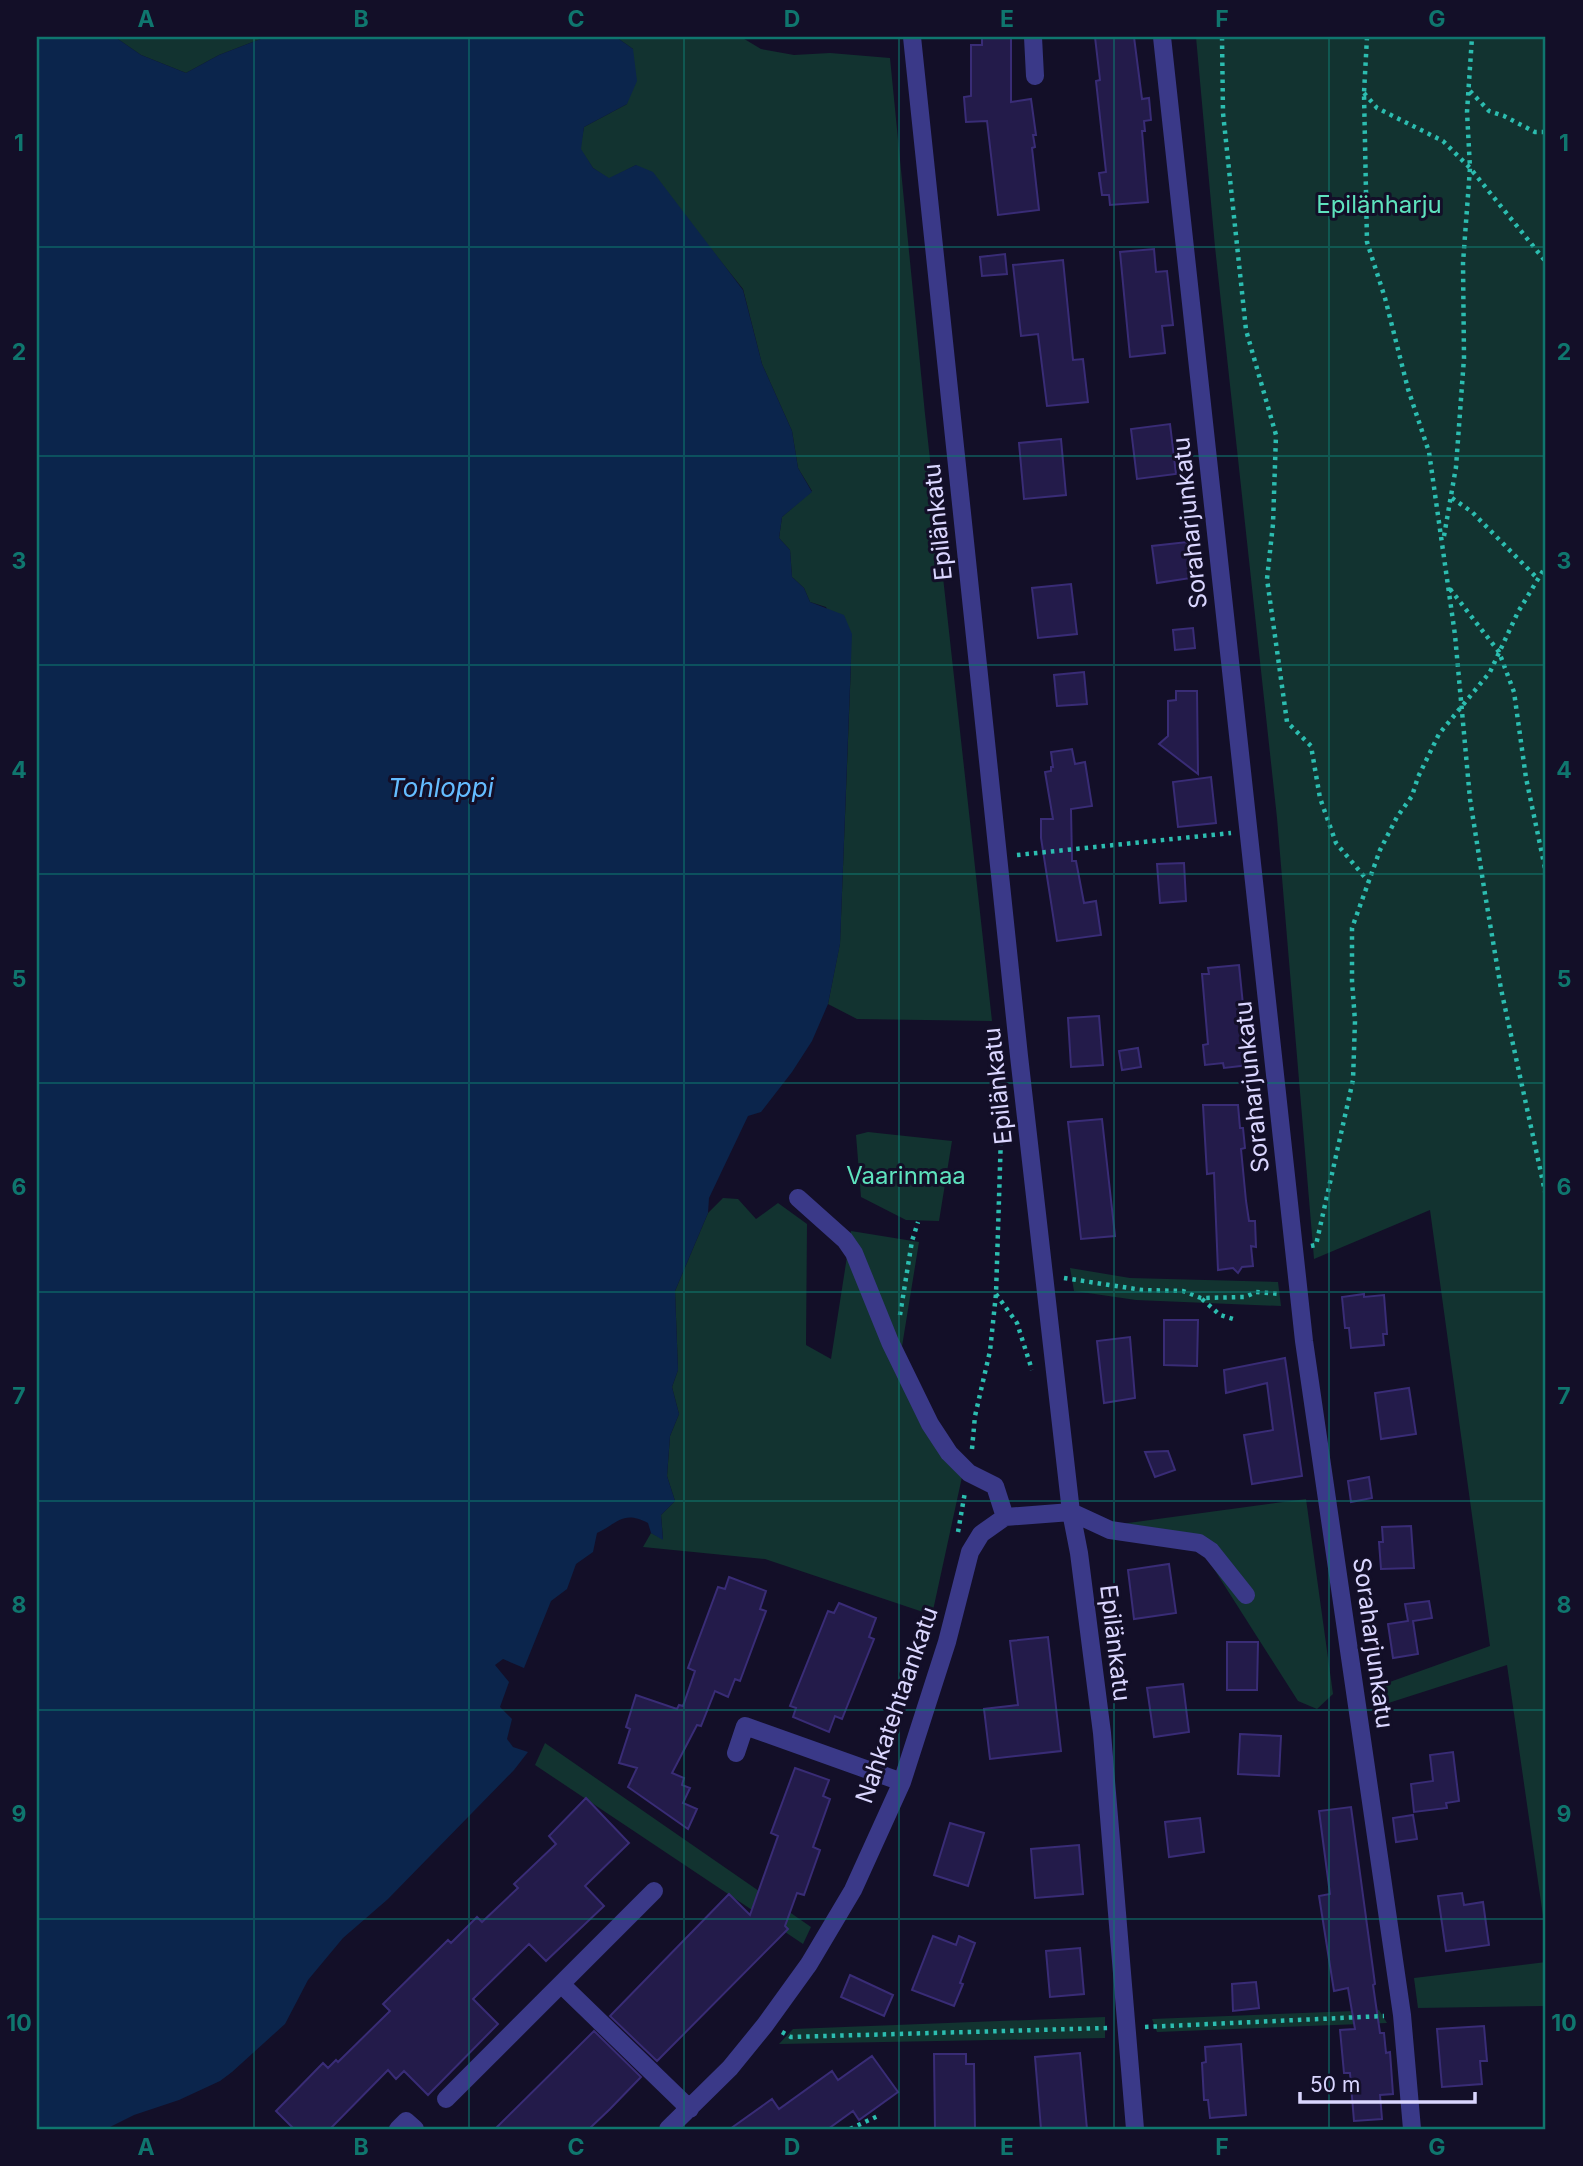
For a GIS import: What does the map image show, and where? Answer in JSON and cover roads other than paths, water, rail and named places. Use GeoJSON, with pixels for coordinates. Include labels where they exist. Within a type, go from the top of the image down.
{"type":"FeatureCollection","features":[{"type":"Feature","properties":{"kind":"street","name":"Epilänkatu"},"geometry":{"type":"LineString","coordinates":[[912,37],[1015,1016],[1071,1512],[1079,1553],[1102,1733],[1135,2129]]}},
{"type":"Feature","properties":{"kind":"street"},"geometry":{"type":"LineString","coordinates":[[1033,37],[1035,76]]}},
{"type":"Feature","properties":{"kind":"street","name":"Soraharjunkatu"},"geometry":{"type":"LineString","coordinates":[[1162,37],[1304,1341],[1400,2002],[1412,2129]]}},
{"type":"Feature","properties":{"kind":"street"},"geometry":{"type":"LineString","coordinates":[[798,1198],[845,1240],[854,1253],[894,1350],[930,1424],[948,1453],[969,1473],[995,1486],[1005,1517],[1071,1512],[1110,1530],[1199,1543],[1211,1551],[1245,1595]]}},
{"type":"Feature","properties":{"kind":"street","name":"Nahkatehtaankatu"},"geometry":{"type":"LineString","coordinates":[[668,2129],[730,2068],[765,2025],[810,1964],[853,1890],[902,1782],[947,1642],[970,1552],[981,1534],[1005,1517]]}},
{"type":"Feature","properties":{"kind":"street"},"geometry":{"type":"LineString","coordinates":[[736,1753],[745,1726],[902,1782]]}},
{"type":"Feature","properties":{"kind":"street"},"geometry":{"type":"LineString","coordinates":[[446,2099],[654,1891]]}},
{"type":"Feature","properties":{"kind":"street"},"geometry":{"type":"LineString","coordinates":[[561,1984],[690,2109]]}},
{"type":"Feature","properties":{"kind":"street"},"geometry":{"type":"LineString","coordinates":[[398,2129],[406,2121],[415,2129]]}},
{"type":"Feature","properties":{"kind":"water","name":"Tohloppi"},"geometry":{"type":"Polygon","coordinates":[[[37,37],[115,37],[141,55],[186,73],[219,55],[266,37],[616,37],[633,49],[637,81],[627,104],[584,127],[581,149],[593,168],[609,178],[636,165],[653,172],[743,290],[762,364],[792,431],[798,468],[812,492],[782,517],[779,538],[790,550],[792,577],[804,588],[810,602],[844,615],[852,634],[840,944],[828,1004],[812,1041],[792,1072],[761,1112],[748,1116],[709,1198],[708,1213],[675,1291],[678,1370],[672,1387],[679,1414],[670,1436],[667,1476],[675,1501],[661,1515],[663,1540],[651,1533],[648,1523],[632,1518],[621,1519],[597,1533],[593,1552],[576,1564],[567,1589],[551,1601],[524,1668],[503,1659],[495,1665],[509,1682],[500,1707],[512,1719],[507,1739],[513,1747],[528,1752],[514,1770],[388,1899],[343,1938],[308,1980],[285,2024],[220,2081],[106,2129],[37,2129],[37,37]]]}},
{"type":"Feature","properties":{"kind":"park label","name":"Epilänharju"},"geometry":{"type":"Point","coordinates":[1379,205]}},
{"type":"Feature","properties":{"kind":"park label","name":"Vaarinmaa"},"geometry":{"type":"Point","coordinates":[906,1176]}}]}
